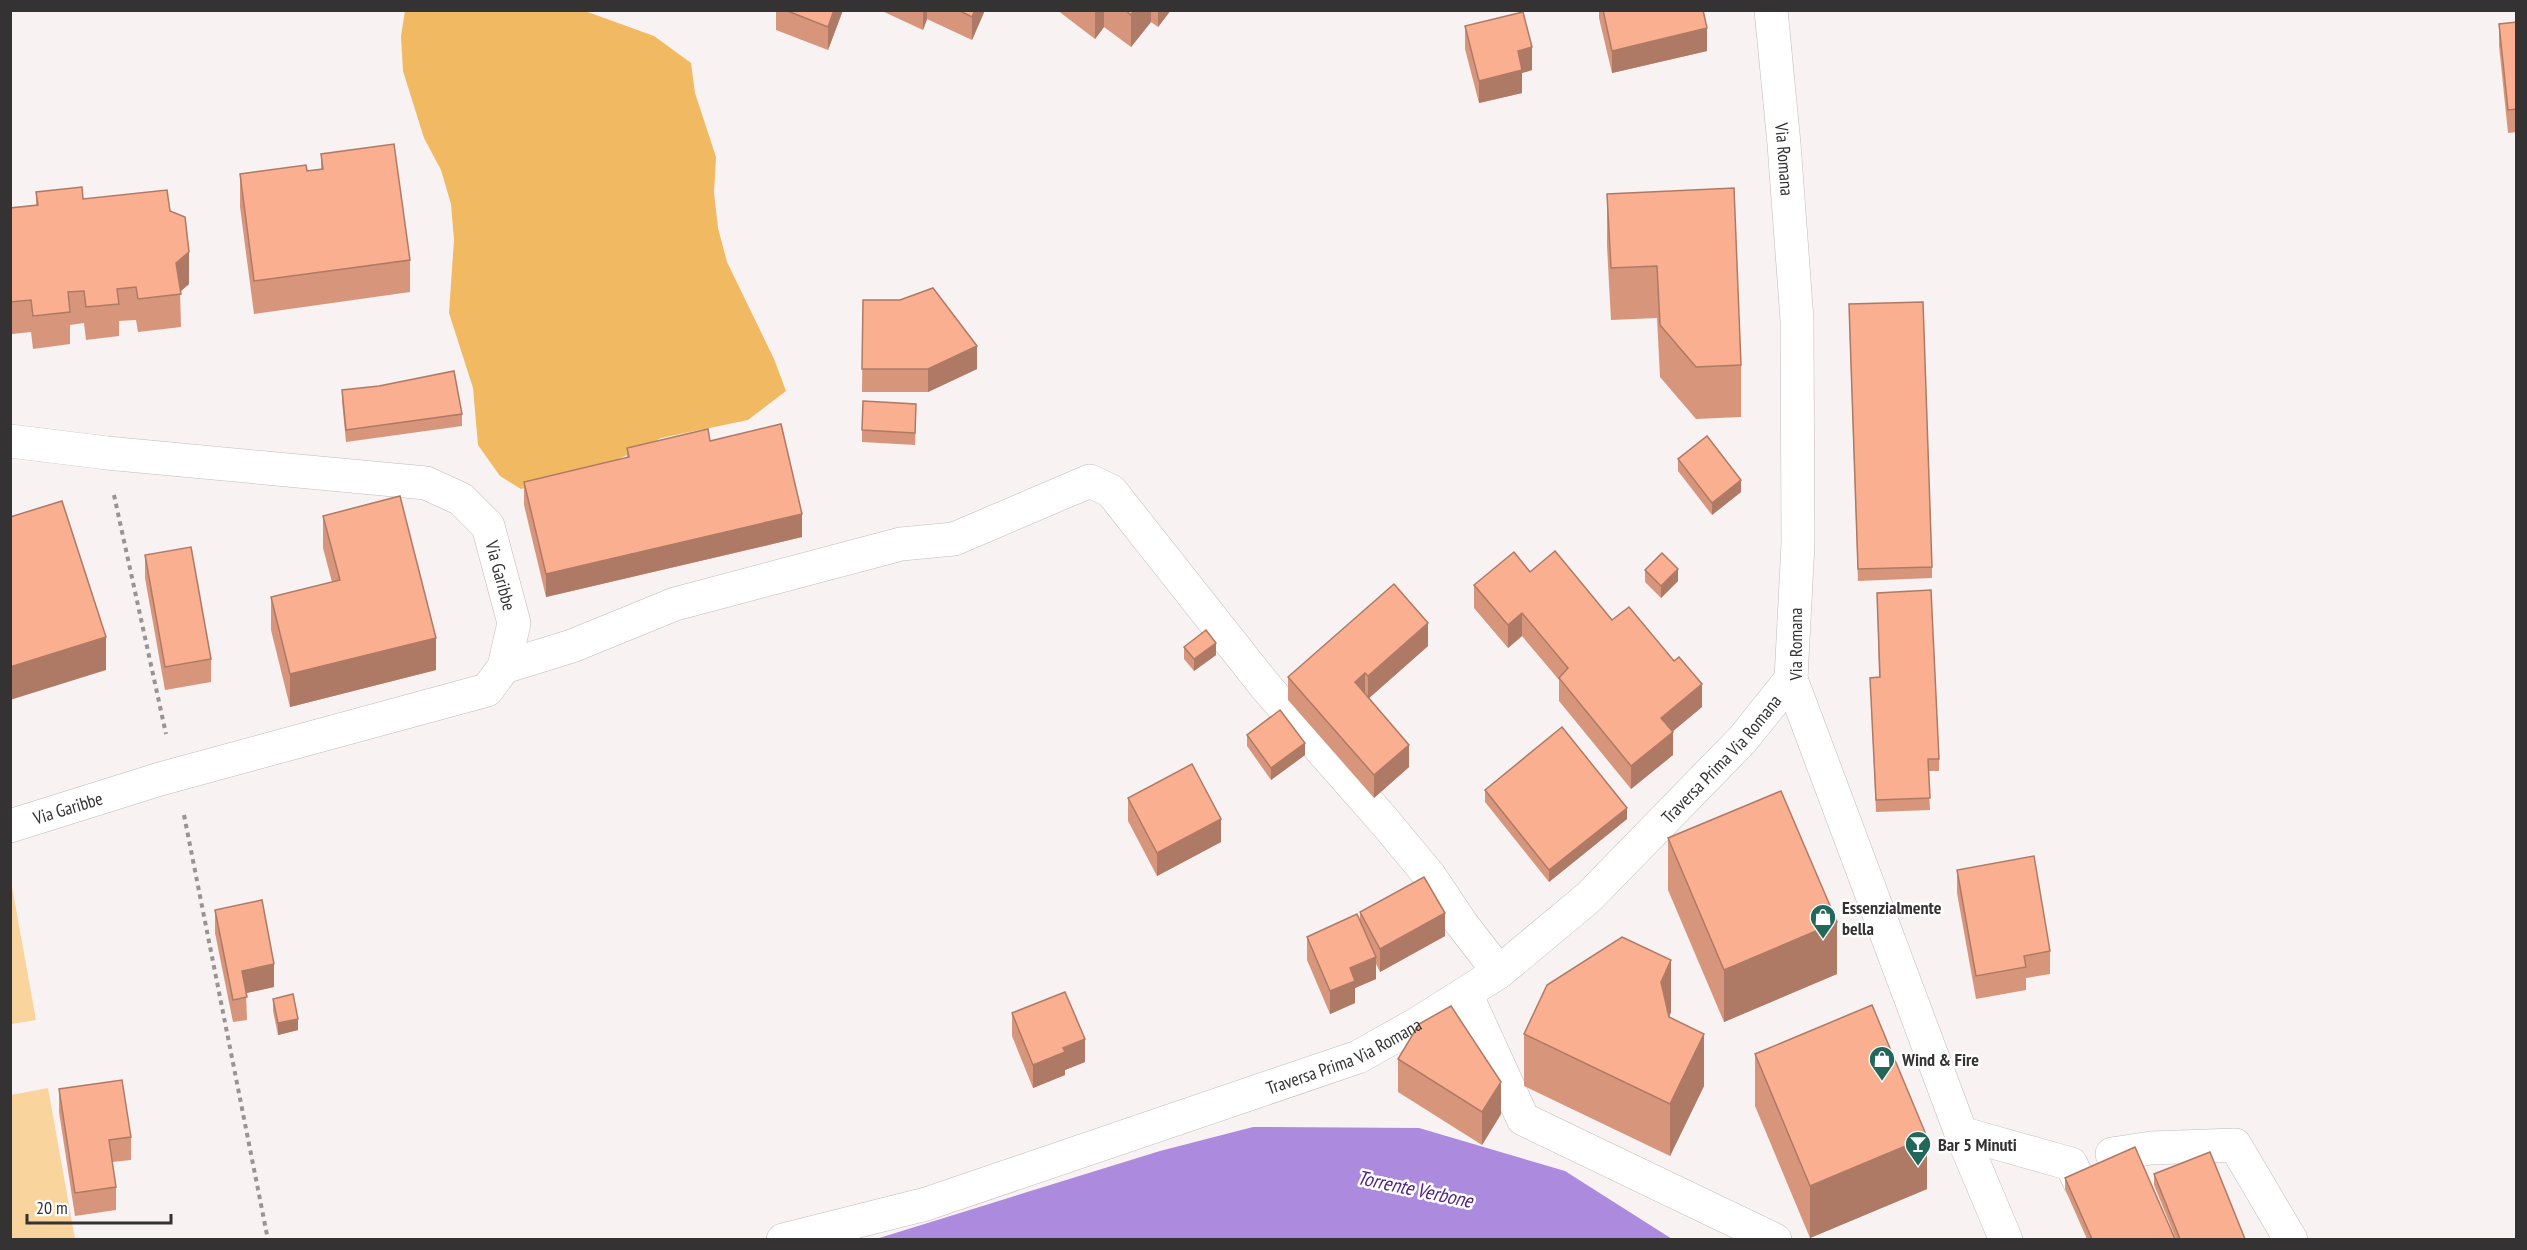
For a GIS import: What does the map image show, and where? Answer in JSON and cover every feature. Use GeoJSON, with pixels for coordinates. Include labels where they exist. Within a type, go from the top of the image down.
{"type":"FeatureCollection","features":[{"type":"Feature","properties":{"kind":"street","name":"Via Romana"},"geometry":{"type":"LineString","coordinates":[[1771,10],[1797,320],[1798,543],[1791,679],[1961,1133],[2006,1239]]}},
{"type":"Feature","properties":{"kind":"street","name":"Via Garibbe"},"geometry":{"type":"LineString","coordinates":[[10,441],[107,453],[426,483],[461,499],[488,526],[514,623],[504,667],[487,690],[176,775],[10,826]]}},
{"type":"Feature","properties":{"kind":"street"},"geometry":{"type":"LineString","coordinates":[[504,667],[572,646],[675,604],[901,544],[954,539],[1090,481],[1111,491],[1266,687],[1429,875],[1461,923],[1499,972]]}},
{"type":"Feature","properties":{"kind":"street","name":"Traversa Prima Via Romana"},"geometry":{"type":"LineString","coordinates":[[783,1239],[926,1204],[1358,1057],[1466,994],[1499,972],[1589,897],[1743,739],[1791,679]]}},
{"type":"Feature","properties":{"kind":"street"},"geometry":{"type":"LineString","coordinates":[[1466,994],[1523,1119],[1775,1239]]}},
{"type":"Feature","properties":{"kind":"street"},"geometry":{"type":"LineString","coordinates":[[1961,1133],[2076,1174],[2151,1148],[2235,1145],[2291,1239]]}},
{"type":"Feature","properties":{"kind":"path"},"geometry":{"type":"LineString","coordinates":[[107,453],[123,547],[156,698],[176,775],[268,1239]]}},
{"type":"Feature","properties":{"kind":"shaded area"},"geometry":{"type":"Polygon","coordinates":[[[405,11],[585,11],[654,36],[691,63],[695,93],[716,157],[714,193],[718,228],[727,262],[774,359],[786,391],[748,420],[661,438],[605,466],[521,489],[500,476],[478,445],[473,388],[449,313],[454,240],[451,204],[441,170],[424,138],[403,71],[401,36],[405,11]]]}},
{"type":"Feature","properties":{"kind":"shaded area"},"geometry":{"type":"Polygon","coordinates":[[[10,876],[36,1020],[11,1024],[10,1024],[10,876]]]}},
{"type":"Feature","properties":{"kind":"shaded area"},"geometry":{"type":"Polygon","coordinates":[[[48,1088],[75,1239],[11,1239],[11,1095],[48,1088]]]}},
{"type":"Feature","properties":{"kind":"water","name":"Torrente Verbone"},"geometry":{"type":"Polygon","coordinates":[[[1253,1127],[1419,1128],[1565,1171],[1672,1239],[876,1239],[1160,1151],[1253,1127]]]}},
{"type":"Feature","properties":{"kind":"building"},"geometry":{"type":"Polygon","coordinates":[[[785,10],[834,10],[828,27],[785,10]]]}},
{"type":"Feature","properties":{"kind":"building"},"geometry":{"type":"Polygon","coordinates":[[[958,10],[975,10],[972,17],[958,10]]]}},
{"type":"Feature","properties":{"kind":"building"},"geometry":{"type":"Polygon","coordinates":[[[1603,10],[1703,10],[1707,28],[1612,51],[1603,10]]]}},
{"type":"Feature","properties":{"kind":"building"},"geometry":{"type":"Polygon","coordinates":[[[1523,12],[1532,47],[1518,51],[1522,70],[1479,81],[1465,26],[1523,12]]]}},
{"type":"Feature","properties":{"kind":"building"},"geometry":{"type":"Polygon","coordinates":[[[2517,22],[2517,109],[2508,110],[2499,24],[2517,22]]]}},
{"type":"Feature","properties":{"kind":"building"},"geometry":{"type":"Polygon","coordinates":[[[394,144],[410,260],[254,281],[240,174],[306,165],[307,171],[323,169],[321,154],[394,144]]]}},
{"type":"Feature","properties":{"kind":"building"},"geometry":{"type":"Polygon","coordinates":[[[82,187],[83,199],[167,190],[170,211],[185,217],[189,252],[176,263],[181,294],[138,299],[136,287],[117,289],[119,304],[86,307],[84,291],[68,292],[70,312],[33,316],[31,300],[10,302],[10,208],[38,205],[36,192],[82,187]]]}},
{"type":"Feature","properties":{"kind":"building"},"geometry":{"type":"Polygon","coordinates":[[[1734,188],[1741,365],[1696,367],[1660,325],[1657,266],[1611,268],[1607,194],[1734,188]]]}},
{"type":"Feature","properties":{"kind":"building"},"geometry":{"type":"Polygon","coordinates":[[[933,288],[977,346],[928,369],[862,369],[863,300],[900,300],[933,288]]]}},
{"type":"Feature","properties":{"kind":"building"},"geometry":{"type":"Polygon","coordinates":[[[1923,302],[1932,567],[1858,569],[1849,304],[1923,302]]]}},
{"type":"Feature","properties":{"kind":"building"},"geometry":{"type":"Polygon","coordinates":[[[454,371],[462,414],[346,430],[342,390],[379,386],[454,371]]]}},
{"type":"Feature","properties":{"kind":"building"},"geometry":{"type":"Polygon","coordinates":[[[863,401],[916,404],[915,433],[862,430],[863,401]]]}},
{"type":"Feature","properties":{"kind":"building"},"geometry":{"type":"Polygon","coordinates":[[[781,424],[802,514],[546,574],[524,482],[629,457],[627,448],[708,429],[710,441],[781,424]]]}},
{"type":"Feature","properties":{"kind":"building"},"geometry":{"type":"Polygon","coordinates":[[[1707,436],[1741,480],[1712,503],[1678,459],[1707,436]]]}},
{"type":"Feature","properties":{"kind":"building"},"geometry":{"type":"Polygon","coordinates":[[[400,496],[436,638],[290,674],[271,597],[340,580],[323,516],[400,496]]]}},
{"type":"Feature","properties":{"kind":"building"},"geometry":{"type":"Polygon","coordinates":[[[62,501],[106,637],[10,667],[10,517],[62,501]]]}},
{"type":"Feature","properties":{"kind":"building"},"geometry":{"type":"Polygon","coordinates":[[[191,547],[211,659],[165,667],[145,555],[191,547]]]}},
{"type":"Feature","properties":{"kind":"building"},"geometry":{"type":"Polygon","coordinates":[[[1555,551],[1612,620],[1629,607],[1674,661],[1679,657],[1702,684],[1661,718],[1673,732],[1631,766],[1559,678],[1568,668],[1522,613],[1508,625],[1474,585],[1514,552],[1530,572],[1555,551]]]}},
{"type":"Feature","properties":{"kind":"building"},"geometry":{"type":"Polygon","coordinates":[[[1662,553],[1678,569],[1661,586],[1645,570],[1662,553]]]}},
{"type":"Feature","properties":{"kind":"building"},"geometry":{"type":"Polygon","coordinates":[[[1394,584],[1428,623],[1368,676],[1365,673],[1355,682],[1409,745],[1374,775],[1288,677],[1394,584]]]}},
{"type":"Feature","properties":{"kind":"building"},"geometry":{"type":"Polygon","coordinates":[[[1931,590],[1939,759],[1928,759],[1930,798],[1876,800],[1870,678],[1880,677],[1877,593],[1931,590]]]}},
{"type":"Feature","properties":{"kind":"building"},"geometry":{"type":"Polygon","coordinates":[[[1206,630],[1216,643],[1194,659],[1184,647],[1206,630]]]}},
{"type":"Feature","properties":{"kind":"building"},"geometry":{"type":"Polygon","coordinates":[[[1280,710],[1305,743],[1271,768],[1247,735],[1280,710]]]}},
{"type":"Feature","properties":{"kind":"building"},"geometry":{"type":"Polygon","coordinates":[[[1562,727],[1627,808],[1549,870],[1485,790],[1562,727]]]}},
{"type":"Feature","properties":{"kind":"building"},"geometry":{"type":"Polygon","coordinates":[[[1192,764],[1221,819],[1157,853],[1128,798],[1192,764]]]}},
{"type":"Feature","properties":{"kind":"building"},"geometry":{"type":"Polygon","coordinates":[[[1781,791],[1837,922],[1724,970],[1668,838],[1781,791]]]}},
{"type":"Feature","properties":{"kind":"building"},"geometry":{"type":"Polygon","coordinates":[[[2034,856],[2050,951],[2024,956],[2026,967],[1976,976],[1957,870],[2034,856]]]}},
{"type":"Feature","properties":{"kind":"building"},"geometry":{"type":"Polygon","coordinates":[[[1424,877],[1445,913],[1380,949],[1360,912],[1424,877]]]}},
{"type":"Feature","properties":{"kind":"building"},"geometry":{"type":"Polygon","coordinates":[[[262,900],[274,964],[242,971],[247,997],[233,1000],[215,910],[262,900]]]}},
{"type":"Feature","properties":{"kind":"building"},"geometry":{"type":"Polygon","coordinates":[[[1357,914],[1376,957],[1350,968],[1355,981],[1330,991],[1307,937],[1357,914]]]}},
{"type":"Feature","properties":{"kind":"building"},"geometry":{"type":"Polygon","coordinates":[[[1622,937],[1671,960],[1661,982],[1669,1017],[1704,1034],[1670,1104],[1524,1034],[1547,985],[1622,937]]]}},
{"type":"Feature","properties":{"kind":"building"},"geometry":{"type":"Polygon","coordinates":[[[1065,992],[1085,1039],[1063,1048],[1065,1052],[1033,1065],[1012,1013],[1065,992]]]}},
{"type":"Feature","properties":{"kind":"building"},"geometry":{"type":"Polygon","coordinates":[[[293,994],[298,1019],[278,1023],[273,999],[293,994]]]}},
{"type":"Feature","properties":{"kind":"building"},"geometry":{"type":"Polygon","coordinates":[[[1872,1005],[1927,1137],[1810,1186],[1755,1054],[1872,1005]]]}},
{"type":"Feature","properties":{"kind":"building"},"geometry":{"type":"Polygon","coordinates":[[[1451,1006],[1501,1082],[1482,1112],[1398,1059],[1419,1024],[1451,1006]]]}},
{"type":"Feature","properties":{"kind":"building"},"geometry":{"type":"Polygon","coordinates":[[[122,1080],[131,1137],[109,1140],[116,1187],[75,1193],[59,1089],[122,1080]]]}},
{"type":"Feature","properties":{"kind":"building"},"geometry":{"type":"Polygon","coordinates":[[[2135,1147],[2175,1239],[2092,1239],[2065,1178],[2135,1147]]]}},
{"type":"Feature","properties":{"kind":"building"},"geometry":{"type":"Polygon","coordinates":[[[2210,1152],[2245,1239],[2180,1239],[2154,1174],[2210,1152]]]}},
{"type":"Feature","properties":{"kind":"place","name":"Essenzialmente bella"},"geometry":{"type":"Point","coordinates":[1823,940]}},
{"type":"Feature","properties":{"kind":"place","name":"Wind & Fire"},"geometry":{"type":"Point","coordinates":[1882,1082]}},
{"type":"Feature","properties":{"kind":"place","name":"Bar 5 Minuti"},"geometry":{"type":"Point","coordinates":[1918,1167]}}]}
